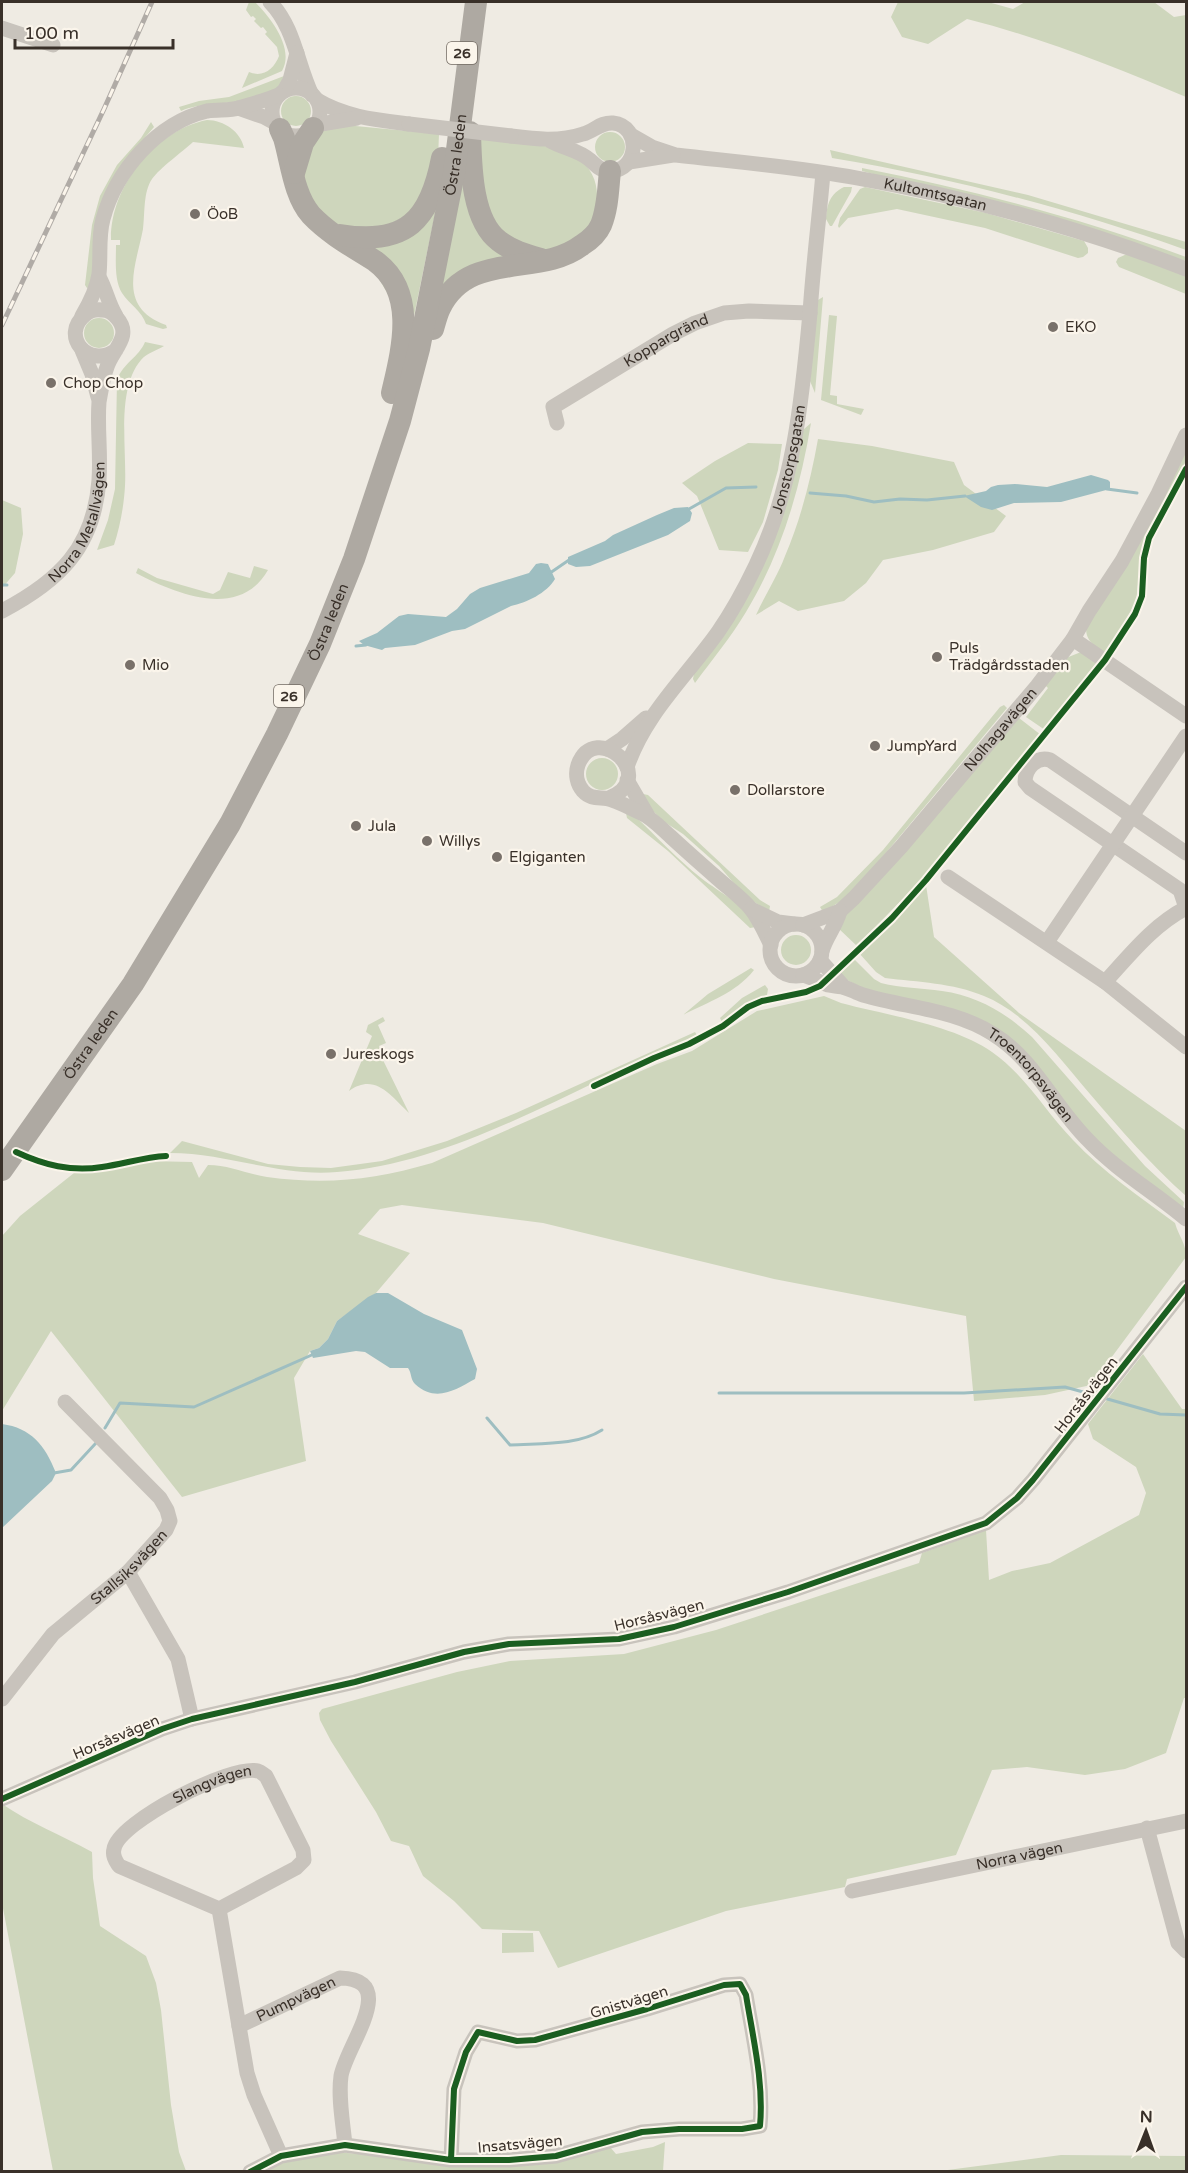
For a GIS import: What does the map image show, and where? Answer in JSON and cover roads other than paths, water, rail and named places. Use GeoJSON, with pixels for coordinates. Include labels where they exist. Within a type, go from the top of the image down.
{"type":"FeatureCollection","features":[{"type":"Feature","properties":{"kind":"highway"},"geometry":{"type":"LineString","coordinates":[[332,234],[362,239],[380,238],[396,233],[423,213],[432,196],[442,160],[460,21],[467,2]]}},
{"type":"Feature","properties":{"kind":"highway","name":"Östra leden"},"geometry":{"type":"LineString","coordinates":[[2,1162],[149,952],[226,822],[273,731],[314,641],[348,558],[412,347],[446,171],[467,2]]}},
{"type":"Feature","properties":{"kind":"highway"},"geometry":{"type":"LineString","coordinates":[[477,2],[470,102],[471,163],[475,194],[485,224],[498,240],[519,252],[549,261]]}},
{"type":"Feature","properties":{"kind":"highway","name":"Östra leden"},"geometry":{"type":"LineString","coordinates":[[2,1170],[133,984],[230,824],[320,644],[354,560],[400,421],[419,349],[454,173],[477,2]]}},
{"type":"Feature","properties":{"kind":"highway"},"geometry":{"type":"LineString","coordinates":[[277,126],[301,200],[310,214],[332,234],[377,263],[394,282],[401,299],[404,320],[402,350],[371,488]]}},
{"type":"Feature","properties":{"kind":"highway"},"geometry":{"type":"LineString","coordinates":[[294,174],[303,143],[314,127]]}},
{"type":"Feature","properties":{"kind":"highway"},"geometry":{"type":"LineString","coordinates":[[400,421],[440,307],[455,289],[474,274],[492,268],[549,261],[579,248],[600,228],[619,167]]}},
{"type":"Feature","properties":{"kind":"street"},"geometry":{"type":"LineString","coordinates":[[270,2],[279,11],[291,32],[320,112],[314,127]]}},
{"type":"Feature","properties":{"kind":"street"},"geometry":{"type":"LineString","coordinates":[[2,28],[53,45]]}},
{"type":"Feature","properties":{"kind":"street"},"geometry":{"type":"LineString","coordinates":[[277,126],[272,109],[290,80],[297,53]]}},
{"type":"Feature","properties":{"kind":"street"},"geometry":{"type":"LineString","coordinates":[[99,277],[104,285],[108,304],[122,326],[123,333],[122,341],[116,350],[103,357],[88,354],[82,350],[75,335],[77,323],[90,302],[99,277],[103,220],[123,176],[141,153],[163,133],[184,120],[208,111],[238,108],[299,88],[328,107],[358,118],[511,136],[549,140],[582,135],[605,123],[613,123],[620,125],[631,135],[634,149],[619,167],[602,170],[590,160],[549,140]]}},
{"type":"Feature","properties":{"kind":"street"},"geometry":{"type":"LineString","coordinates":[[238,108],[264,117],[289,134],[296,135],[303,134],[314,127],[358,118]]}},
{"type":"Feature","properties":{"kind":"street"},"geometry":{"type":"LineString","coordinates":[[590,160],[586,144],[592,131]]}},
{"type":"Feature","properties":{"kind":"street","name":"Kultomtsgatan"},"geometry":{"type":"LineString","coordinates":[[631,135],[652,147],[676,155],[823,173],[973,203],[1108,241],[1186,269]]}},
{"type":"Feature","properties":{"kind":"street","name":"Kultomtsgatan"},"geometry":{"type":"LineString","coordinates":[[619,167],[676,155]]}},
{"type":"Feature","properties":{"kind":"street","name":"Jonstorpsgatan"},"geometry":{"type":"LineString","coordinates":[[648,816],[627,774],[620,755],[598,748],[583,756],[579,764],[578,781],[586,794],[600,799],[609,798],[620,792],[627,774],[633,747],[655,710],[718,632],[743,591],[770,532],[782,499],[799,418],[806,370],[823,173]]}},
{"type":"Feature","properties":{"kind":"street"},"geometry":{"type":"LineString","coordinates":[[82,316],[95,310],[103,310],[116,316]]}},
{"type":"Feature","properties":{"kind":"street","name":"Koppargränd"},"geometry":{"type":"LineString","coordinates":[[557,423],[553,407],[695,323],[724,313],[749,311],[810,313]]}},
{"type":"Feature","properties":{"kind":"street","name":"Norra Metallvägen"},"geometry":{"type":"LineString","coordinates":[[82,350],[90,368],[99,403]]}},
{"type":"Feature","properties":{"kind":"street","name":"Norra Metallvägen"},"geometry":{"type":"LineString","coordinates":[[2,611],[37,591],[58,574],[79,548],[93,516],[99,480],[99,403],[107,364],[116,350]]}},
{"type":"Feature","properties":{"kind":"street","name":"Nolhagavägen"},"geometry":{"type":"LineString","coordinates":[[821,956],[826,938],[837,921],[840,911],[901,847],[1037,686],[1073,639],[1127,551],[1186,435]]}},
{"type":"Feature","properties":{"kind":"street"},"geometry":{"type":"LineString","coordinates":[[1073,639],[1186,716]]}},
{"type":"Feature","properties":{"kind":"street","name":"Jonstorpsgatan"},"geometry":{"type":"LineString","coordinates":[[607,749],[655,710]]}},
{"type":"Feature","properties":{"kind":"street"},"geometry":{"type":"LineString","coordinates":[[1047,942],[1186,736]]}},
{"type":"Feature","properties":{"kind":"street"},"geometry":{"type":"LineString","coordinates":[[1105,982],[1148,935],[1186,908],[1180,890],[1030,788],[1025,782],[1025,776],[1037,760],[1042,758],[1050,760],[1186,853]]}},
{"type":"Feature","properties":{"kind":"street","name":"Jonstorpsgatan"},"geometry":{"type":"LineString","coordinates":[[609,798],[648,816],[751,909],[778,922],[798,925]]}},
{"type":"Feature","properties":{"kind":"street"},"geometry":{"type":"LineString","coordinates":[[948,877],[1105,982],[1186,1047]]}},
{"type":"Feature","properties":{"kind":"street","name":"Jonstorpsgatan"},"geometry":{"type":"LineString","coordinates":[[751,909],[771,945]]}},
{"type":"Feature","properties":{"kind":"street","name":"Nolhagavägen"},"geometry":{"type":"LineString","coordinates":[[798,925],[840,911]]}},
{"type":"Feature","properties":{"kind":"street"},"geometry":{"type":"LineString","coordinates":[[798,925],[811,929],[817,935],[821,956],[816,967],[803,975],[788,975],[776,966],[770,952],[771,945],[778,932],[798,925]]}},
{"type":"Feature","properties":{"kind":"street","name":"Troentorpsvägen"},"geometry":{"type":"LineString","coordinates":[[821,956],[844,987]]}},
{"type":"Feature","properties":{"kind":"street","name":"Troentorpsvägen"},"geometry":{"type":"LineString","coordinates":[[803,975],[830,986],[844,987],[861,994],[968,1020],[994,1035],[1011,1046],[1024,1059],[1066,1116],[1088,1141],[1186,1219]]}},
{"type":"Feature","properties":{"kind":"street","name":"Horsåsvägen"},"geometry":{"type":"LineString","coordinates":[[2,1799],[162,1729],[192,1719],[355,1682],[486,1648],[509,1644],[619,1640],[788,1592],[986,1523],[1017,1498],[1034,1480],[1186,1287]]}},
{"type":"Feature","properties":{"kind":"street","name":"Stallsiksvägen"},"geometry":{"type":"LineString","coordinates":[[2,1699],[53,1634],[128,1572],[166,1530],[170,1521],[160,1498],[65,1402]]}},
{"type":"Feature","properties":{"kind":"street"},"geometry":{"type":"LineString","coordinates":[[128,1572],[178,1659],[192,1719]]}},
{"type":"Feature","properties":{"kind":"street","name":"Slangvägen"},"geometry":{"type":"LineString","coordinates":[[257,1771],[266,1776],[303,1850],[304,1860],[296,1868],[219,1910],[119,1866],[113,1849],[118,1840],[134,1825],[178,1796],[226,1777],[257,1771]]}},
{"type":"Feature","properties":{"kind":"street","name":"Norra vägen"},"geometry":{"type":"LineString","coordinates":[[852,1891],[1186,1821]]}},
{"type":"Feature","properties":{"kind":"street"},"geometry":{"type":"LineString","coordinates":[[1147,1828],[1178,1943],[1186,1951]]}},
{"type":"Feature","properties":{"kind":"street"},"geometry":{"type":"LineString","coordinates":[[219,1910],[247,2073],[254,2095],[281,2156]]}},
{"type":"Feature","properties":{"kind":"street","name":"Pumpvägen"},"geometry":{"type":"LineString","coordinates":[[239,2026],[340,1978],[353,1978],[364,1984],[370,1996],[369,2008],[345,2058],[341,2078],[345,2145]]}},
{"type":"Feature","properties":{"kind":"street","name":"Gnistvägen"},"geometry":{"type":"LineString","coordinates":[[451,2160],[454,2089],[466,2052],[478,2032],[517,2041],[535,2040],[646,2010],[724,1985],[740,1984],[746,1995],[759,2078],[762,2112],[760,2126]]}},
{"type":"Feature","properties":{"kind":"street","name":"Insatsvägen"},"geometry":{"type":"LineString","coordinates":[[250,2172],[281,2156],[345,2145],[451,2160],[509,2160],[556,2156],[642,2132],[679,2129],[742,2129],[760,2126]]}},
{"type":"Feature","properties":{"kind":"water"},"geometry":{"type":"Polygon","coordinates":[[[1091,475],[1108,480],[1110,489],[1061,502],[1014,503],[992,510],[981,507],[964,496],[986,491],[998,485],[1047,487],[1091,475]]]}},
{"type":"Feature","properties":{"kind":"water"},"geometry":{"type":"Polygon","coordinates":[[[688,507],[692,513],[690,521],[668,535],[590,566],[576,567],[568,564],[568,557],[605,541],[613,535],[674,508],[688,507]]]}},
{"type":"Feature","properties":{"kind":"water"},"geometry":{"type":"Polygon","coordinates":[[[536,564],[548,564],[555,579],[547,589],[529,600],[511,606],[465,629],[452,631],[415,645],[382,650],[364,645],[359,641],[377,633],[399,616],[408,614],[446,617],[457,609],[470,594],[480,588],[529,573],[536,564]]]}},
{"type":"Feature","properties":{"kind":"water"},"geometry":{"type":"Polygon","coordinates":[[[376,1293],[388,1293],[424,1314],[462,1330],[477,1369],[475,1379],[445,1393],[430,1393],[415,1384],[408,1368],[390,1368],[365,1352],[356,1351],[313,1358],[310,1351],[319,1348],[328,1339],[337,1321],[376,1293]]]}},
{"type":"Feature","properties":{"kind":"water"},"geometry":{"type":"Polygon","coordinates":[[[2,1424],[21,1429],[36,1440],[47,1454],[56,1473],[52,1481],[2,1528],[2,1424]]]}},
{"type":"Feature","properties":{"kind":"waterway"},"geometry":{"type":"LineString","coordinates":[[689,509],[726,488],[756,487]]}},
{"type":"Feature","properties":{"kind":"waterway"},"geometry":{"type":"LineString","coordinates":[[1107,489],[1137,493]]}},
{"type":"Feature","properties":{"kind":"waterway"},"geometry":{"type":"LineString","coordinates":[[810,493],[846,496],[874,502],[965,496]]}},
{"type":"Feature","properties":{"kind":"waterway"},"geometry":{"type":"LineString","coordinates":[[550,573],[569,560]]}},
{"type":"Feature","properties":{"kind":"waterway"},"geometry":{"type":"LineString","coordinates":[[2,585],[7,585]]}},
{"type":"Feature","properties":{"kind":"waterway"},"geometry":{"type":"LineString","coordinates":[[356,646],[366,645]]}},
{"type":"Feature","properties":{"kind":"waterway"},"geometry":{"type":"LineString","coordinates":[[105,1428],[120,1403],[194,1407],[314,1354]]}},
{"type":"Feature","properties":{"kind":"waterway"},"geometry":{"type":"LineString","coordinates":[[719,1393],[964,1393],[1065,1387],[1094,1395]]}},
{"type":"Feature","properties":{"kind":"waterway"},"geometry":{"type":"LineString","coordinates":[[1104,1398],[1160,1414],[1186,1415]]}},
{"type":"Feature","properties":{"kind":"waterway"},"geometry":{"type":"LineString","coordinates":[[487,1418],[510,1445],[570,1441],[602,1430]]}},
{"type":"Feature","properties":{"kind":"waterway"},"geometry":{"type":"LineString","coordinates":[[54,1473],[71,1470],[96,1443]]}},
{"type":"Feature","properties":{"kind":"railway"},"geometry":{"type":"LineString","coordinates":[[2,325],[152,2]]}},
{"type":"Feature","properties":{"kind":"place","name":"ÖoB"},"geometry":{"type":"Point","coordinates":[195,214]}},
{"type":"Feature","properties":{"kind":"place","name":"EKO"},"geometry":{"type":"Point","coordinates":[1053,327]}},
{"type":"Feature","properties":{"kind":"place","name":"Chop Chop"},"geometry":{"type":"Point","coordinates":[51,383]}},
{"type":"Feature","properties":{"kind":"place","name":"Puls Trädgårdsstaden"},"geometry":{"type":"Point","coordinates":[937,657]}},
{"type":"Feature","properties":{"kind":"place","name":"Mio"},"geometry":{"type":"Point","coordinates":[130,665]}},
{"type":"Feature","properties":{"kind":"place","name":"JumpYard"},"geometry":{"type":"Point","coordinates":[875,746]}},
{"type":"Feature","properties":{"kind":"place","name":"Dollarstore"},"geometry":{"type":"Point","coordinates":[735,790]}},
{"type":"Feature","properties":{"kind":"place","name":"Jula"},"geometry":{"type":"Point","coordinates":[356,826]}},
{"type":"Feature","properties":{"kind":"place","name":"Willys"},"geometry":{"type":"Point","coordinates":[427,841]}},
{"type":"Feature","properties":{"kind":"place","name":"Elgiganten"},"geometry":{"type":"Point","coordinates":[497,857]}},
{"type":"Feature","properties":{"kind":"place","name":"Jureskogs"},"geometry":{"type":"Point","coordinates":[331,1054]}}]}
